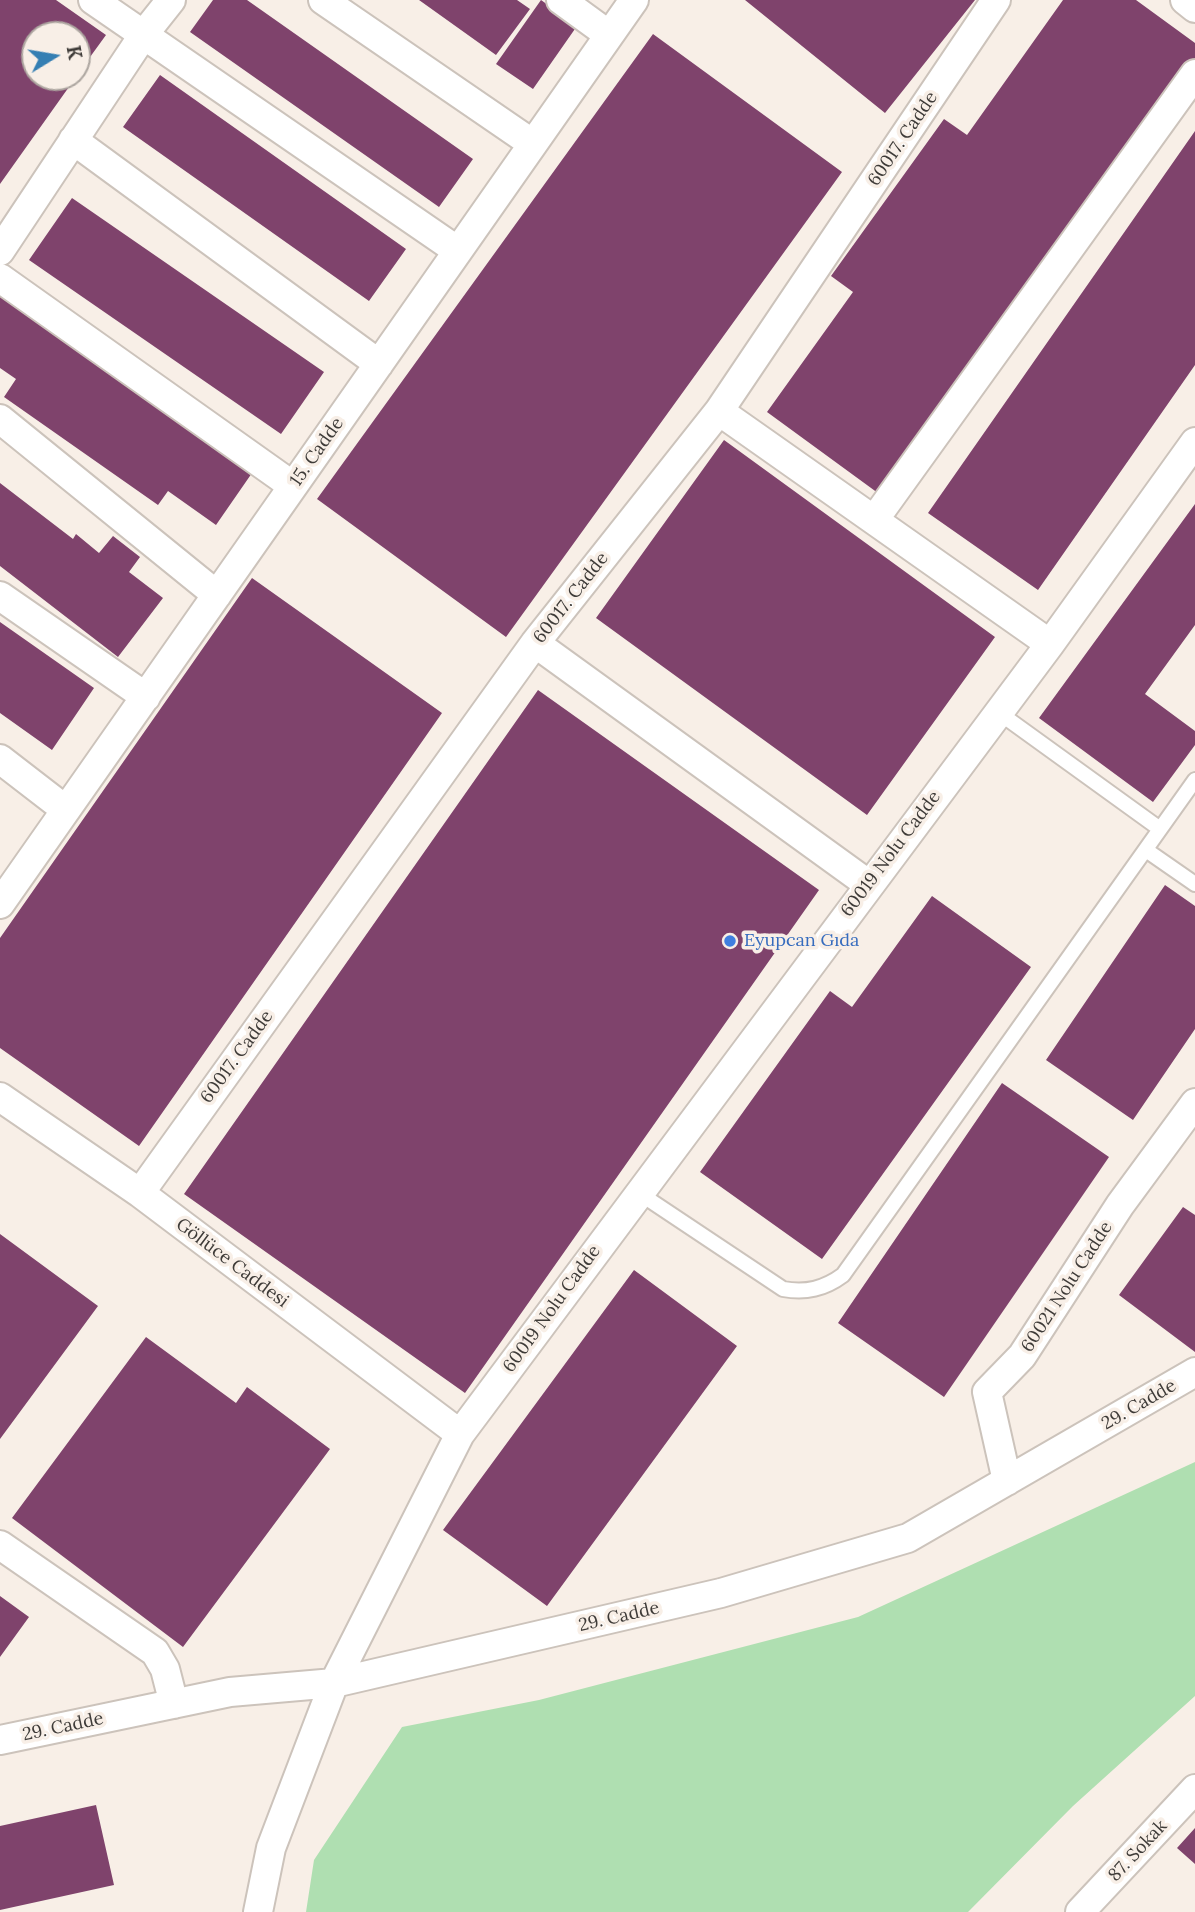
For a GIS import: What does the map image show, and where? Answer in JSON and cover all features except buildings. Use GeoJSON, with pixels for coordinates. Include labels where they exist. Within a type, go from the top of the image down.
{"type":"FeatureCollection","features":[{"type":"Feature","properties":{"kind":"street"},"geometry":{"type":"LineString","coordinates":[[93,0],[458,251]]}},
{"type":"Feature","properties":{"kind":"street"},"geometry":{"type":"LineString","coordinates":[[0,251],[144,34],[171,0]]}},
{"type":"Feature","properties":{"kind":"street"},"geometry":{"type":"LineString","coordinates":[[323,0],[533,144]]}},
{"type":"Feature","properties":{"kind":"street"},"geometry":{"type":"LineString","coordinates":[[561,0],[610,35]]}},
{"type":"Feature","properties":{"kind":"street","name":"15. Cadde"},"geometry":{"type":"LineString","coordinates":[[0,904],[634,0]]}},
{"type":"Feature","properties":{"kind":"street","name":"60017. Cadde"},"geometry":{"type":"LineString","coordinates":[[139,1193],[536,643],[719,411],[996,0]]}},
{"type":"Feature","properties":{"kind":"street"},"geometry":{"type":"LineString","coordinates":[[1185,0],[1195,8]]}},
{"type":"Feature","properties":{"kind":"street"},"geometry":{"type":"LineString","coordinates":[[874,520],[1195,74]]}},
{"type":"Feature","properties":{"kind":"street"},"geometry":{"type":"LineString","coordinates":[[74,140],[379,364]]}},
{"type":"Feature","properties":{"kind":"street"},"geometry":{"type":"LineString","coordinates":[[0,278],[293,486]]}},
{"type":"Feature","properties":{"kind":"street"},"geometry":{"type":"LineString","coordinates":[[719,411],[1050,644]]}},
{"type":"Feature","properties":{"kind":"street"},"geometry":{"type":"LineString","coordinates":[[0,419],[217,595]]}},
{"type":"Feature","properties":{"kind":"street","name":"60019 Nolu Cadde"},"geometry":{"type":"LineString","coordinates":[[258,1912],[271,1848],[334,1682],[460,1434],[868,884],[1050,644],[1195,442]]}},
{"type":"Feature","properties":{"kind":"street"},"geometry":{"type":"LineString","coordinates":[[0,596],[146,697]]}},
{"type":"Feature","properties":{"kind":"street"},"geometry":{"type":"LineString","coordinates":[[536,643],[868,884]]}},
{"type":"Feature","properties":{"kind":"street"},"geometry":{"type":"LineString","coordinates":[[0,759],[66,810]]}},
{"type":"Feature","properties":{"kind":"street","name":"Göllüce Caddesi"},"geometry":{"type":"LineString","coordinates":[[0,1097],[139,1193],[460,1434]]}},
{"type":"Feature","properties":{"kind":"street","name":"60021 Nolu Cadde"},"geometry":{"type":"LineString","coordinates":[[1007,1481],[987,1392],[1022,1356],[1120,1205],[1195,1103]]}},
{"type":"Feature","properties":{"kind":"street","name":"29. Cadde"},"geometry":{"type":"LineString","coordinates":[[0,1740],[230,1692],[334,1682],[721,1593],[908,1538],[1195,1372]]}},
{"type":"Feature","properties":{"kind":"street"},"geometry":{"type":"LineString","coordinates":[[0,1545],[155,1652],[165,1669],[174,1704]]}},
{"type":"Feature","properties":{"kind":"street","name":"87. Sokak"},"geometry":{"type":"LineString","coordinates":[[1097,1907],[1195,1789]]}},
{"type":"Feature","properties":{"kind":"lane"},"geometry":{"type":"LineString","coordinates":[[998,712],[1160,829]]}},
{"type":"Feature","properties":{"kind":"lane"},"geometry":{"type":"LineString","coordinates":[[639,1192],[783,1289],[808,1290],[833,1282],[843,1275],[1195,780]]}},
{"type":"Feature","properties":{"kind":"lane"},"geometry":{"type":"LineString","coordinates":[[1146,850],[1195,884]]}},
{"type":"Feature","properties":{"kind":"green space"},"geometry":{"type":"Polygon","coordinates":[[[1195,1462],[1195,1696],[1073,1806],[968,1912],[306,1912],[314,1860],[402,1727],[539,1700],[858,1617],[1195,1462]]]}},
{"type":"Feature","properties":{"kind":"place","name":"Eyupcan Gıda"},"geometry":{"type":"Point","coordinates":[730,941]}}]}
